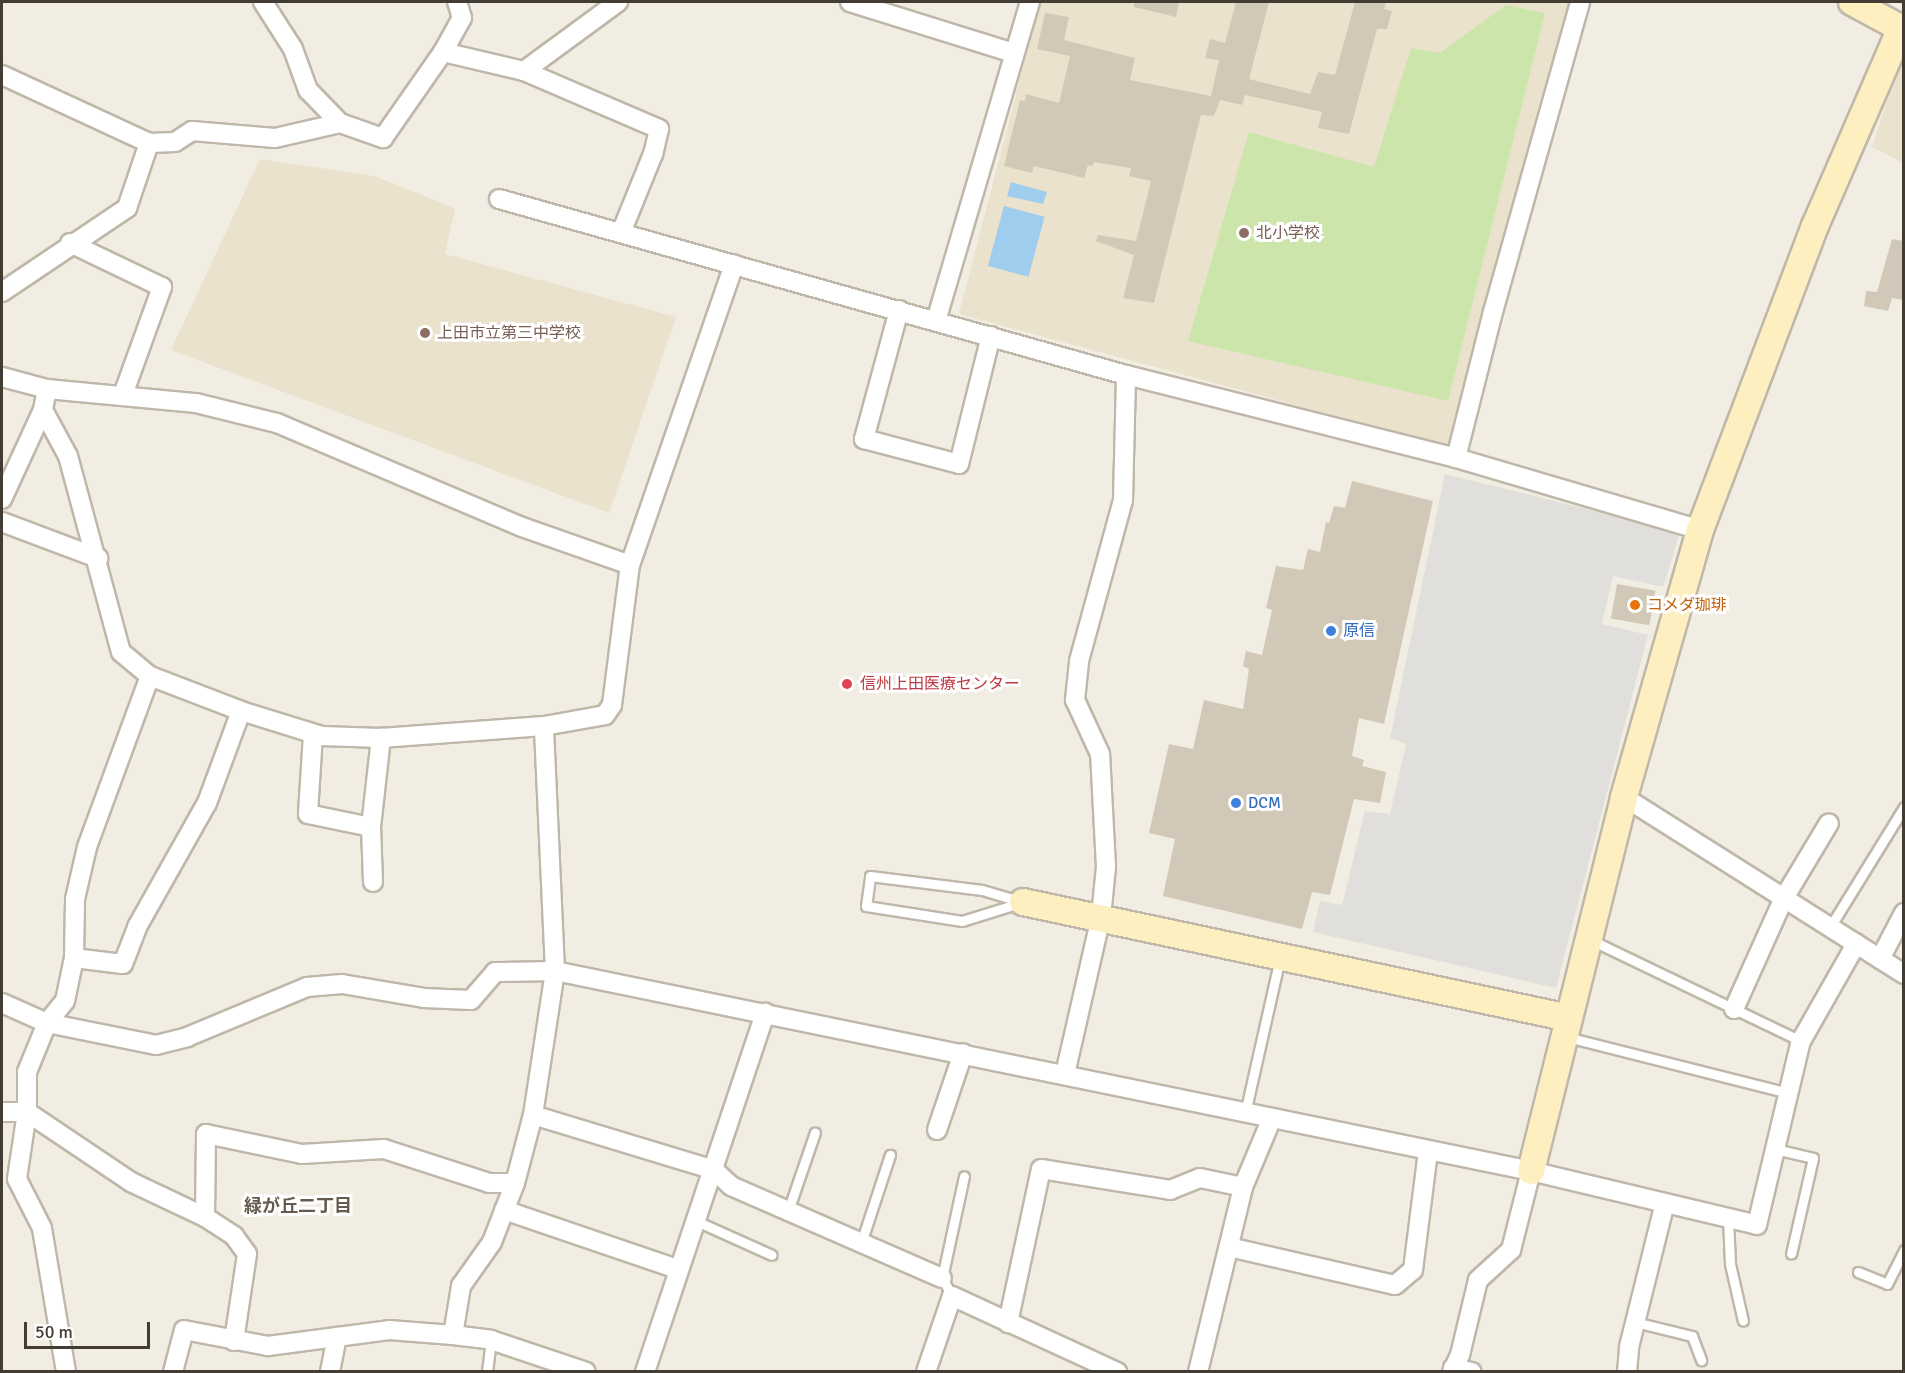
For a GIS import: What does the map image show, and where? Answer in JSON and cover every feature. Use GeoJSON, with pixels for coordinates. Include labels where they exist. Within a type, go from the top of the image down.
{"type":"FeatureCollection","features":[{"type":"Feature","properties":{"kind":"street"},"geometry":{"type":"LineString","coordinates":[[263,2],[293,49],[308,90],[340,123],[383,138],[443,52],[462,18],[457,2]]}},
{"type":"Feature","properties":{"kind":"street"},"geometry":{"type":"LineString","coordinates":[[524,71],[618,2]]}},
{"type":"Feature","properties":{"kind":"street"},"geometry":{"type":"LineString","coordinates":[[850,2],[1014,53]]}},
{"type":"Feature","properties":{"kind":"street"},"geometry":{"type":"LineString","coordinates":[[936,321],[1030,2]]}},
{"type":"Feature","properties":{"kind":"street"},"geometry":{"type":"LineString","coordinates":[[1456,458],[1493,312],[1580,2]]}},
{"type":"Feature","properties":{"kind":"street"},"geometry":{"type":"LineString","coordinates":[[1473,1371],[1452,1370],[1478,1280],[1511,1250],[1624,797],[1700,530],[1815,226],[1902,29],[1852,2]]}},
{"type":"Feature","properties":{"kind":"street"},"geometry":{"type":"LineString","coordinates":[[443,52],[524,71],[658,129],[653,154],[621,233]]}},
{"type":"Feature","properties":{"kind":"street"},"geometry":{"type":"LineString","coordinates":[[2,75],[149,143],[175,142],[192,131],[275,138],[340,123]]}},
{"type":"Feature","properties":{"kind":"street"},"geometry":{"type":"LineString","coordinates":[[2,292],[70,243],[127,208],[149,143]]}},
{"type":"Feature","properties":{"kind":"street"},"geometry":{"type":"LineString","coordinates":[[499,199],[1126,375],[1456,458],[1700,530]]}},
{"type":"Feature","properties":{"kind":"street"},"geometry":{"type":"LineString","coordinates":[[70,243],[162,287],[123,395]]}},
{"type":"Feature","properties":{"kind":"street"},"geometry":{"type":"LineString","coordinates":[[43,410],[68,456],[98,558],[121,652],[150,676],[241,711],[313,734],[381,738],[544,726],[604,715],[612,705],[630,565],[734,265]]}},
{"type":"Feature","properties":{"kind":"street"},"geometry":{"type":"LineString","coordinates":[[899,310],[864,439],[959,464],[991,336]]}},
{"type":"Feature","properties":{"kind":"street"},"geometry":{"type":"LineString","coordinates":[[1065,1074],[1101,917],[1106,811],[1100,754],[1075,700],[1079,661],[1123,500],[1126,375]]}},
{"type":"Feature","properties":{"kind":"street"},"geometry":{"type":"LineString","coordinates":[[2,377],[47,389],[123,395],[229,409],[277,423],[522,527],[630,565]]}},
{"type":"Feature","properties":{"kind":"street"},"geometry":{"type":"LineString","coordinates":[[2,499],[43,410],[47,389]]}},
{"type":"Feature","properties":{"kind":"street"},"geometry":{"type":"LineString","coordinates":[[2,522],[98,558]]}},
{"type":"Feature","properties":{"kind":"street"},"geometry":{"type":"LineString","coordinates":[[66,1371],[42,1228],[17,1179],[27,1112],[27,1072],[47,1023],[65,1001],[74,957],[75,899],[87,847],[150,676]]}},
{"type":"Feature","properties":{"kind":"street"},"geometry":{"type":"LineString","coordinates":[[74,957],[123,963],[137,927],[207,803],[241,711]]}},
{"type":"Feature","properties":{"kind":"street"},"geometry":{"type":"LineString","coordinates":[[453,1335],[461,1286],[492,1242],[515,1183],[533,1115],[555,971],[544,726]]}},
{"type":"Feature","properties":{"kind":"street"},"geometry":{"type":"LineString","coordinates":[[313,734],[308,814],[371,827]]}},
{"type":"Feature","properties":{"kind":"street"},"geometry":{"type":"LineString","coordinates":[[373,882],[371,827],[381,738]]}},
{"type":"Feature","properties":{"kind":"street"},"geometry":{"type":"LineString","coordinates":[[1624,797],[1904,974]]}},
{"type":"Feature","properties":{"kind":"street"},"geometry":{"type":"LineString","coordinates":[[1734,1009],[1784,898],[1829,823]]}},
{"type":"Feature","properties":{"kind":"street"},"geometry":{"type":"LineString","coordinates":[[1023,902],[1280,956],[1567,1027]]}},
{"type":"Feature","properties":{"kind":"street"},"geometry":{"type":"LineString","coordinates":[[1880,959],[1904,913]]}},
{"type":"Feature","properties":{"kind":"street"},"geometry":{"type":"LineString","coordinates":[[2,1003],[47,1023],[156,1045],[187,1037],[307,987],[342,984],[424,998],[471,1000],[495,972],[555,971],[1065,1074],[1428,1152],[1532,1171],[1757,1225],[1801,1041],[1856,944]]}},
{"type":"Feature","properties":{"kind":"street"},"geometry":{"type":"LineString","coordinates":[[645,1371],[677,1269],[714,1170],[765,1013]]}},
{"type":"Feature","properties":{"kind":"street"},"geometry":{"type":"LineString","coordinates":[[937,1130],[963,1053]]}},
{"type":"Feature","properties":{"kind":"street"},"geometry":{"type":"LineString","coordinates":[[2,1112],[27,1112],[131,1182],[205,1217],[234,1236],[247,1254],[234,1341]]}},
{"type":"Feature","properties":{"kind":"street"},"geometry":{"type":"LineString","coordinates":[[533,1115],[714,1170],[731,1186],[942,1278]]}},
{"type":"Feature","properties":{"kind":"street"},"geometry":{"type":"LineString","coordinates":[[1198,1371],[1243,1187],[1272,1118]]}},
{"type":"Feature","properties":{"kind":"street"},"geometry":{"type":"LineString","coordinates":[[205,1217],[206,1134],[302,1154],[384,1149],[489,1183],[515,1183]]}},
{"type":"Feature","properties":{"kind":"street"},"geometry":{"type":"LineString","coordinates":[[1229,1247],[1395,1285],[1413,1270],[1428,1152]]}},
{"type":"Feature","properties":{"kind":"street"},"geometry":{"type":"LineString","coordinates":[[1008,1323],[1041,1170],[1170,1190],[1200,1178],[1243,1187]]}},
{"type":"Feature","properties":{"kind":"street"},"geometry":{"type":"LineString","coordinates":[[1627,1371],[1635,1322],[1665,1203]]}},
{"type":"Feature","properties":{"kind":"street"},"geometry":{"type":"LineString","coordinates":[[504,1210],[677,1269]]}},
{"type":"Feature","properties":{"kind":"street"},"geometry":{"type":"LineString","coordinates":[[926,1371],[952,1296],[1117,1371]]}},
{"type":"Feature","properties":{"kind":"street"},"geometry":{"type":"LineString","coordinates":[[173,1371],[184,1330],[268,1346],[389,1330],[453,1335],[491,1340],[586,1371]]}},
{"type":"Feature","properties":{"kind":"street"},"geometry":{"type":"LineString","coordinates":[[330,1371],[337,1337]]}},
{"type":"Feature","properties":{"kind":"lane"},"geometry":{"type":"LineString","coordinates":[[1830,927],[1904,807]]}},
{"type":"Feature","properties":{"kind":"lane"},"geometry":{"type":"LineString","coordinates":[[870,876],[982,890],[1023,902],[962,921],[866,906],[870,876]]}},
{"type":"Feature","properties":{"kind":"lane"},"geometry":{"type":"LineString","coordinates":[[1589,939],[1801,1041]]}},
{"type":"Feature","properties":{"kind":"lane"},"geometry":{"type":"LineString","coordinates":[[1245,1113],[1280,956]]}},
{"type":"Feature","properties":{"kind":"lane"},"geometry":{"type":"LineString","coordinates":[[1567,1027],[1788,1093]]}},
{"type":"Feature","properties":{"kind":"lane"},"geometry":{"type":"LineString","coordinates":[[788,1211],[815,1132]]}},
{"type":"Feature","properties":{"kind":"lane"},"geometry":{"type":"LineString","coordinates":[[1775,1149],[1813,1158],[1791,1254]]}},
{"type":"Feature","properties":{"kind":"lane"},"geometry":{"type":"LineString","coordinates":[[861,1243],[890,1155]]}},
{"type":"Feature","properties":{"kind":"lane"},"geometry":{"type":"LineString","coordinates":[[952,1296],[942,1278],[964,1176]]}},
{"type":"Feature","properties":{"kind":"lane"},"geometry":{"type":"LineString","coordinates":[[1728,1218],[1730,1264],[1743,1321]]}},
{"type":"Feature","properties":{"kind":"lane"},"geometry":{"type":"LineString","coordinates":[[694,1220],[772,1255]]}},
{"type":"Feature","properties":{"kind":"lane"},"geometry":{"type":"LineString","coordinates":[[1858,1272],[1887,1284],[1904,1250]]}},
{"type":"Feature","properties":{"kind":"lane"},"geometry":{"type":"LineString","coordinates":[[1635,1322],[1692,1336],[1701,1360]]}},
{"type":"Feature","properties":{"kind":"lane"},"geometry":{"type":"LineString","coordinates":[[487,1371],[491,1340]]}},
{"type":"Feature","properties":{"kind":"shaded area","name":"北小学校"},"geometry":{"type":"Polygon","coordinates":[[[1040,2],[1571,2],[1451,447],[959,314],[1040,2]]]}},
{"type":"Feature","properties":{"kind":"shaded area"},"geometry":{"type":"Polygon","coordinates":[[[1903,67],[1903,163],[1872,147],[1897,70],[1903,67]]]}},
{"type":"Feature","properties":{"kind":"shaded area","name":"上田市立第三中学校"},"geometry":{"type":"Polygon","coordinates":[[[260,159],[374,176],[455,208],[445,254],[676,317],[609,513],[171,350],[260,159]]]}},
{"type":"Feature","properties":{"kind":"shaded area"},"geometry":{"type":"Polygon","coordinates":[[[1445,474],[1680,532],[1663,587],[1613,576],[1602,624],[1648,635],[1556,988],[1313,932],[1320,901],[1342,905],[1365,811],[1390,814],[1406,744],[1390,738],[1445,474]]]}},
{"type":"Feature","properties":{"kind":"green space"},"geometry":{"type":"Polygon","coordinates":[[[1506,5],[1545,13],[1448,401],[1188,341],[1249,132],[1374,167],[1411,48],[1440,53],[1506,5]]]}},
{"type":"Feature","properties":{"kind":"water"},"geometry":{"type":"Polygon","coordinates":[[[1011,182],[1047,192],[1043,204],[1007,196],[1011,182]]]}},
{"type":"Feature","properties":{"kind":"water"},"geometry":{"type":"Polygon","coordinates":[[[1004,206],[1045,217],[1029,277],[988,266],[1004,206]]]}},
{"type":"Feature","properties":{"kind":"building"},"geometry":{"type":"Polygon","coordinates":[[[1134,2],[1179,2],[1176,17],[1134,7],[1134,2]]]}},
{"type":"Feature","properties":{"kind":"building"},"geometry":{"type":"Polygon","coordinates":[[[1236,2],[1269,2],[1249,79],[1310,94],[1318,72],[1335,75],[1355,2],[1386,2],[1384,9],[1392,11],[1387,29],[1377,29],[1349,134],[1318,128],[1322,112],[1245,95],[1242,105],[1220,100],[1214,116],[1201,115],[1154,303],[1123,298],[1134,255],[1096,241],[1098,235],[1136,241],[1151,181],[1129,176],[1131,168],[1094,162],[1092,166],[1088,165],[1084,178],[1034,166],[1032,173],[1004,166],[1020,100],[1025,101],[1026,94],[1059,103],[1070,56],[1037,49],[1045,13],[1069,17],[1064,40],[1135,58],[1130,80],[1211,96],[1219,60],[1205,58],[1210,39],[1225,43],[1236,2]]]}},
{"type":"Feature","properties":{"kind":"building"},"geometry":{"type":"Polygon","coordinates":[[[1892,239],[1904,241],[1904,300],[1892,298],[1888,311],[1864,306],[1866,291],[1877,292],[1892,239]]]}},
{"type":"Feature","properties":{"kind":"building"},"geometry":{"type":"Polygon","coordinates":[[[1352,481],[1433,501],[1384,724],[1359,718],[1352,756],[1364,760],[1362,766],[1386,772],[1380,803],[1354,799],[1330,895],[1312,892],[1302,929],[1163,896],[1175,839],[1149,833],[1169,744],[1193,749],[1204,700],[1243,709],[1249,669],[1243,666],[1246,651],[1262,655],[1272,610],[1266,608],[1276,566],[1303,570],[1308,549],[1320,552],[1326,522],[1329,523],[1334,506],[1345,508],[1352,481]]]}},
{"type":"Feature","properties":{"kind":"building"},"geometry":{"type":"Polygon","coordinates":[[[1617,584],[1655,591],[1649,625],[1611,618],[1617,584]]]}},
{"type":"Feature","properties":{"kind":"place","name":"北小学校"},"geometry":{"type":"Point","coordinates":[1244,233]}},
{"type":"Feature","properties":{"kind":"place","name":"上田市立第三中学校"},"geometry":{"type":"Point","coordinates":[425,333]}},
{"type":"Feature","properties":{"kind":"place","name":"コメダ珈琲"},"geometry":{"type":"Point","coordinates":[1635,605]}},
{"type":"Feature","properties":{"kind":"place","name":"原信"},"geometry":{"type":"Point","coordinates":[1331,631]}},
{"type":"Feature","properties":{"kind":"place","name":"信州上田医療センター"},"geometry":{"type":"Point","coordinates":[847,684]}},
{"type":"Feature","properties":{"kind":"place","name":"DCM"},"geometry":{"type":"Point","coordinates":[1236,803]}},
{"type":"Feature","properties":{"kind":"district","name":"緑が丘二丁目"},"geometry":{"type":"Point","coordinates":[298,1206]}}]}
